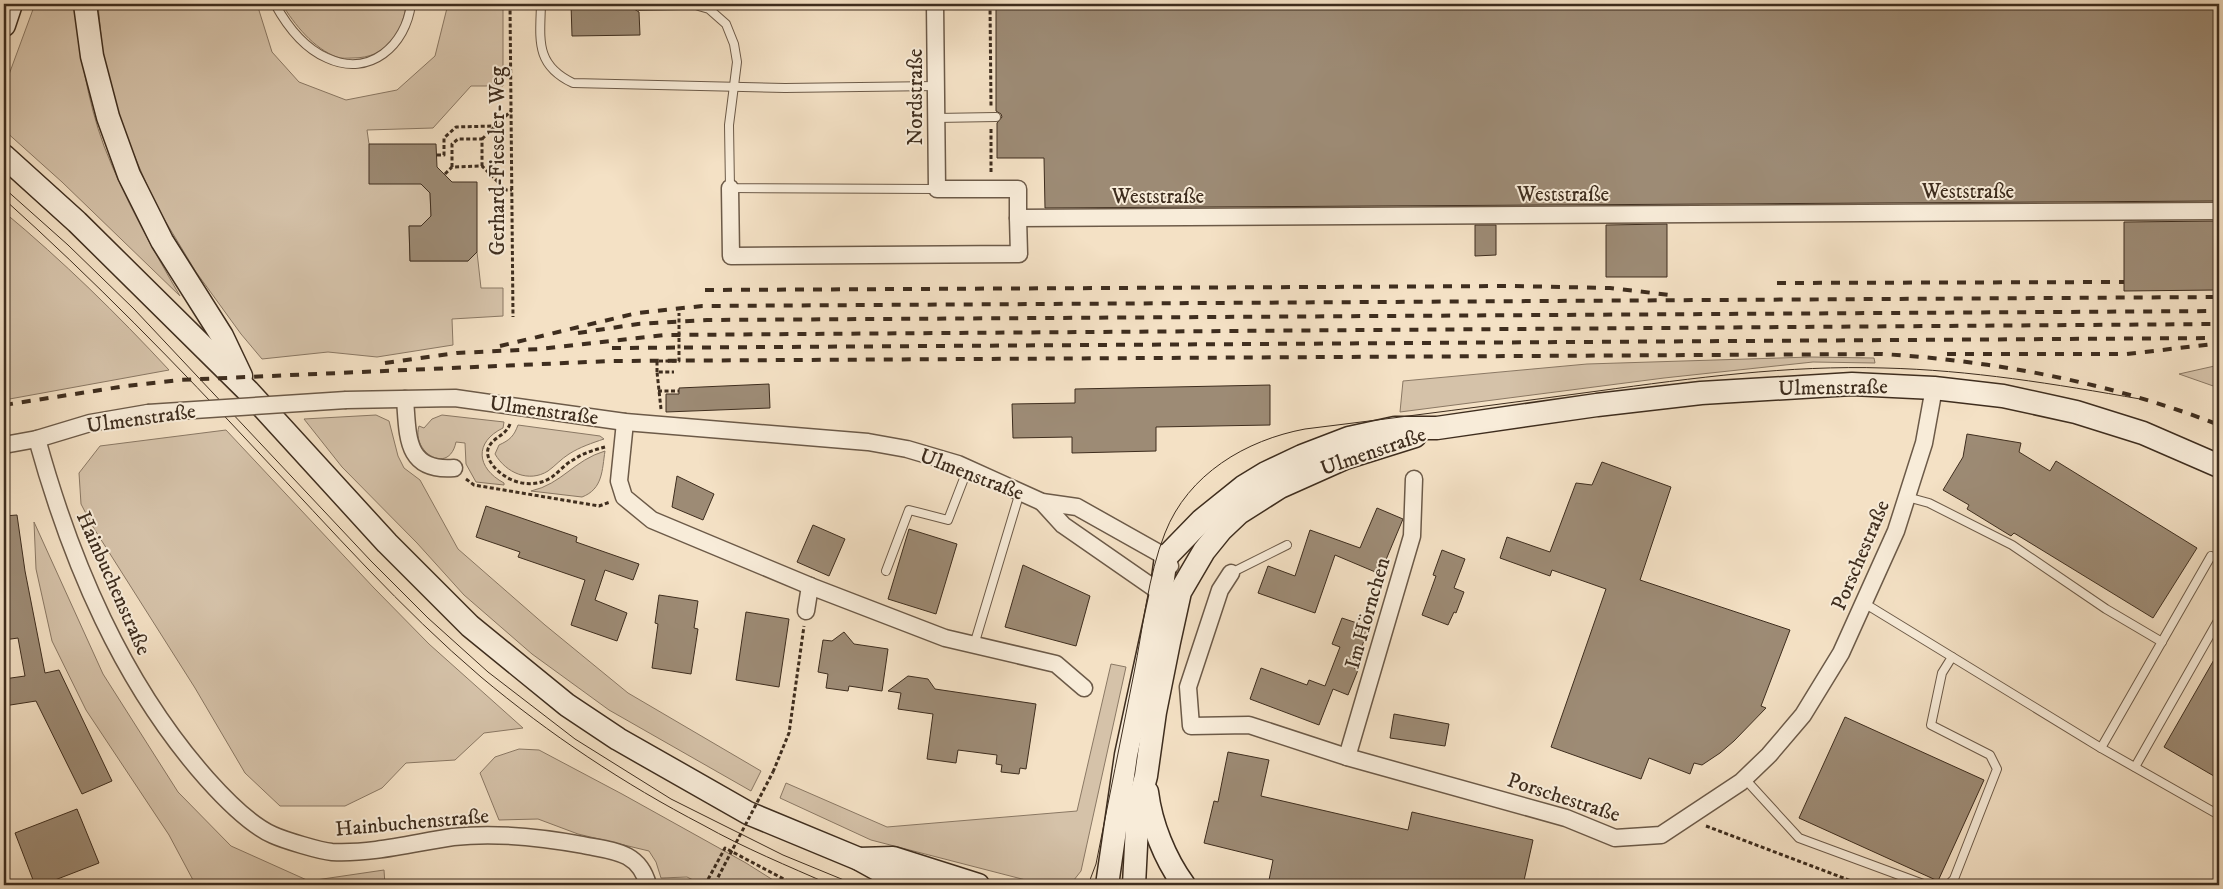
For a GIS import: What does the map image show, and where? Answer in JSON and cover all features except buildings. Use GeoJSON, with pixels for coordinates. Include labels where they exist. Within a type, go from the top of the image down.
{"type":"FeatureCollection","features":[{"type":"Feature","properties":{"kind":"main road"},"geometry":{"type":"LineString","coordinates":[[4,25],[11,4]]}},
{"type":"Feature","properties":{"kind":"main road"},"geometry":{"type":"LineString","coordinates":[[86,4],[92,56],[106,108],[130,175],[162,241],[222,336],[248,391]]}},
{"type":"Feature","properties":{"kind":"main road"},"geometry":{"type":"LineString","coordinates":[[9,160],[78,222],[248,391],[387,543],[470,626],[567,705],[618,739],[748,813],[859,859],[888,875],[915,885]]}},
{"type":"Feature","properties":{"kind":"main road","name":"Ulmenstraße"},"geometry":{"type":"LineString","coordinates":[[1134,885],[1138,806],[1146,776],[1170,593],[1166,557],[1202,520],[1243,487],[1271,470],[1302,456],[1366,434],[1395,428],[1437,428],[1597,405],[1701,393],[1852,384],[1934,388],[2003,396],[2076,412],[2143,433],[2219,466]]}},
{"type":"Feature","properties":{"kind":"main road","name":"Ulmenstraße"},"geometry":{"type":"LineString","coordinates":[[1107,885],[1126,755],[1170,593],[1220,530],[1259,498],[1302,476],[1345,458],[1437,428]]}},
{"type":"Feature","properties":{"kind":"main road"},"geometry":{"type":"LineString","coordinates":[[1146,776],[1149,810],[1163,848],[1184,885]]}},
{"type":"Feature","properties":{"kind":"main road"},"geometry":{"type":"LineString","coordinates":[[859,859],[893,858],[978,885]]}},
{"type":"Feature","properties":{"kind":"street","name":"Nordstraße"},"geometry":{"type":"LineString","coordinates":[[935,4],[936,189]]}},
{"type":"Feature","properties":{"kind":"street"},"geometry":{"type":"LineString","coordinates":[[730,188],[732,256],[1018,254],[1018,189],[936,189]]}},
{"type":"Feature","properties":{"kind":"street","name":"Weststraße"},"geometry":{"type":"LineString","coordinates":[[1018,218],[2219,211]]}},
{"type":"Feature","properties":{"kind":"street","name":"Porschestraße"},"geometry":{"type":"LineString","coordinates":[[1231,573],[1220,590],[1188,687],[1192,726],[1249,725],[1347,757],[1556,815],[1615,838],[1661,835],[1745,779],[1769,755],[1803,715],[1841,653],[1896,531],[1924,443],[1934,388]]}},
{"type":"Feature","properties":{"kind":"street","name":"Ulmenstraße"},"geometry":{"type":"LineString","coordinates":[[4,445],[37,439],[90,423],[148,413],[346,400],[455,398],[625,422],[868,442],[907,449],[968,468],[1042,502],[1077,507],[1166,557]]}},
{"type":"Feature","properties":{"kind":"street"},"geometry":{"type":"LineString","coordinates":[[405,399],[409,442],[418,460],[438,470],[454,468]]}},
{"type":"Feature","properties":{"kind":"street"},"geometry":{"type":"LineString","coordinates":[[625,422],[619,481],[624,497],[652,520],[810,586],[945,638],[1056,664],[1084,688]]}},
{"type":"Feature","properties":{"kind":"street","name":"Hainbuchenstraße"},"geometry":{"type":"LineString","coordinates":[[37,439],[62,521],[113,642],[150,705],[188,756],[230,804],[273,835],[330,852],[383,850],[454,837],[532,836],[611,850],[629,857],[641,868],[648,885]]}},
{"type":"Feature","properties":{"kind":"street","name":"Im Hörnchen"},"geometry":{"type":"LineString","coordinates":[[1347,757],[1412,536],[1414,479]]}},
{"type":"Feature","properties":{"kind":"street","name":"Ulmenstraße"},"geometry":{"type":"LineString","coordinates":[[1042,502],[1063,525],[1170,593]]}},
{"type":"Feature","properties":{"kind":"street"},"geometry":{"type":"LineString","coordinates":[[806,611],[810,586]]}},
{"type":"Feature","properties":{"kind":"lane"},"geometry":{"type":"LineString","coordinates":[[275,4],[289,26],[300,38],[328,59],[345,63],[361,63],[374,60],[395,45],[408,24],[411,4]]}},
{"type":"Feature","properties":{"kind":"lane"},"geometry":{"type":"LineString","coordinates":[[540,4],[540,48],[544,58],[557,74],[573,82],[785,88],[936,86]]}},
{"type":"Feature","properties":{"kind":"lane"},"geometry":{"type":"LineString","coordinates":[[639,6],[695,5],[709,9],[726,24],[734,44],[737,62],[729,125],[730,188],[936,189]]}},
{"type":"Feature","properties":{"kind":"lane"},"geometry":{"type":"LineString","coordinates":[[936,118],[994,117]]}},
{"type":"Feature","properties":{"kind":"lane"},"geometry":{"type":"LineString","coordinates":[[886,571],[909,510],[948,520],[968,468]]}},
{"type":"Feature","properties":{"kind":"lane"},"geometry":{"type":"LineString","coordinates":[[974,644],[1020,492]]}},
{"type":"Feature","properties":{"kind":"lane"},"geometry":{"type":"LineString","coordinates":[[1907,497],[1929,503],[2012,545],[2098,604],[2162,642]]}},
{"type":"Feature","properties":{"kind":"lane"},"geometry":{"type":"LineString","coordinates":[[1231,573],[1286,545]]}},
{"type":"Feature","properties":{"kind":"lane"},"geometry":{"type":"LineString","coordinates":[[2101,748],[2211,556]]}},
{"type":"Feature","properties":{"kind":"lane"},"geometry":{"type":"LineString","coordinates":[[1864,603],[2101,748],[2219,815]]}},
{"type":"Feature","properties":{"kind":"lane"},"geometry":{"type":"LineString","coordinates":[[2135,767],[2219,619]]}},
{"type":"Feature","properties":{"kind":"lane"},"geometry":{"type":"LineString","coordinates":[[1948,885],[1954,879],[1998,769],[1990,754],[1931,725],[1942,673],[1952,657]]}},
{"type":"Feature","properties":{"kind":"lane"},"geometry":{"type":"LineString","coordinates":[[1745,779],[1799,838],[1926,885]]}},
{"type":"Feature","properties":{"kind":"path","name":"Gerhard-Fieseler-Weg"},"geometry":{"type":"LineString","coordinates":[[510,4],[513,317]]}},
{"type":"Feature","properties":{"kind":"path"},"geometry":{"type":"LineString","coordinates":[[990,4],[994,117],[992,189]]}},
{"type":"Feature","properties":{"kind":"path"},"geometry":{"type":"LineString","coordinates":[[452,167],[452,144],[458,139],[482,138],[511,110]]}},
{"type":"Feature","properties":{"kind":"path"},"geometry":{"type":"LineString","coordinates":[[437,155],[444,155],[444,138],[456,127],[494,126]]}},
{"type":"Feature","properties":{"kind":"path"},"geometry":{"type":"LineString","coordinates":[[482,138],[482,166],[506,190],[512,190]]}},
{"type":"Feature","properties":{"kind":"path"},"geometry":{"type":"LineString","coordinates":[[445,174],[452,167],[482,166]]}},
{"type":"Feature","properties":{"kind":"path"},"geometry":{"type":"LineString","coordinates":[[661,413],[657,361],[679,362],[679,313]]}},
{"type":"Feature","properties":{"kind":"path"},"geometry":{"type":"LineString","coordinates":[[657,372],[674,372]]}},
{"type":"Feature","properties":{"kind":"path"},"geometry":{"type":"LineString","coordinates":[[658,391],[679,391]]}},
{"type":"Feature","properties":{"kind":"path"},"geometry":{"type":"LineString","coordinates":[[510,424],[507,432],[491,442],[487,450],[488,459],[493,467],[514,482],[530,484],[543,482],[586,452],[606,447]]}},
{"type":"Feature","properties":{"kind":"path"},"geometry":{"type":"LineString","coordinates":[[454,468],[474,486],[598,506],[624,497]]}},
{"type":"Feature","properties":{"kind":"path"},"geometry":{"type":"LineString","coordinates":[[715,884],[773,772],[789,733],[806,611]]}},
{"type":"Feature","properties":{"kind":"path"},"geometry":{"type":"LineString","coordinates":[[1687,819],[1862,885]]}},
{"type":"Feature","properties":{"kind":"path"},"geometry":{"type":"LineString","coordinates":[[705,885],[725,848],[795,885]]}},
{"type":"Feature","properties":{"kind":"shaded area"},"geometry":{"type":"Polygon","coordinates":[[[35,4],[75,4],[85,76],[104,146],[120,185],[180,296],[62,182],[4,130],[4,88],[35,4]]]}},
{"type":"Feature","properties":{"kind":"shaded area"},"geometry":{"type":"Polygon","coordinates":[[[98,4],[257,4],[272,52],[299,82],[346,100],[397,90],[435,56],[447,8],[446,4],[503,4],[503,86],[471,86],[433,128],[367,130],[369,144],[430,193],[431,216],[421,226],[409,226],[410,261],[468,261],[477,252],[481,288],[503,288],[503,316],[452,319],[453,345],[377,357],[328,352],[262,359],[241,334],[196,272],[155,204],[126,136],[104,69],[98,4]]]}},
{"type":"Feature","properties":{"kind":"shaded area"},"geometry":{"type":"Polygon","coordinates":[[[282,4],[406,4],[397,34],[383,49],[365,57],[339,58],[320,48],[305,35],[292,20],[282,4]]]}},
{"type":"Feature","properties":{"kind":"shaded area"},"geometry":{"type":"Polygon","coordinates":[[[4,212],[89,288],[169,370],[4,400],[4,212]]]}},
{"type":"Feature","properties":{"kind":"shaded area"},"geometry":{"type":"Polygon","coordinates":[[[1811,357],[1874,358],[1875,363],[1813,362],[1664,378],[1400,412],[1403,381],[1587,364],[1811,357]]]}},
{"type":"Feature","properties":{"kind":"shaded area"},"geometry":{"type":"Polygon","coordinates":[[[2219,365],[2219,388],[2179,374],[2219,365]]]}},
{"type":"Feature","properties":{"kind":"shaded area"},"geometry":{"type":"Polygon","coordinates":[[[376,415],[389,421],[398,456],[404,468],[420,480],[458,549],[545,625],[628,693],[761,771],[751,791],[609,710],[532,654],[464,595],[417,543],[342,467],[304,419],[376,415]]]}},
{"type":"Feature","properties":{"kind":"shaded area"},"geometry":{"type":"Polygon","coordinates":[[[442,415],[504,422],[503,428],[487,440],[482,455],[488,470],[504,485],[476,482],[466,464],[465,443],[456,442],[452,452],[446,458],[432,457],[425,451],[420,444],[418,436],[419,426],[424,428],[432,419],[442,415]]]}},
{"type":"Feature","properties":{"kind":"shaded area"},"geometry":{"type":"Polygon","coordinates":[[[518,425],[600,436],[604,439],[573,452],[548,471],[533,476],[526,476],[512,471],[495,454],[499,445],[511,437],[518,425]]]}},
{"type":"Feature","properties":{"kind":"shaded area"},"geometry":{"type":"Polygon","coordinates":[[[226,430],[429,644],[523,728],[484,733],[455,760],[406,763],[382,788],[345,806],[280,806],[245,773],[195,688],[93,527],[81,504],[79,473],[100,446],[226,430]]]}},
{"type":"Feature","properties":{"kind":"shaded area"},"geometry":{"type":"Polygon","coordinates":[[[605,451],[598,484],[589,494],[582,497],[531,491],[542,488],[585,460],[605,451]]]}},
{"type":"Feature","properties":{"kind":"shaded area"},"geometry":{"type":"Polygon","coordinates":[[[34,522],[103,674],[178,792],[231,846],[309,881],[384,870],[385,885],[200,885],[193,880],[169,835],[86,710],[52,641],[36,569],[34,522]]]}},
{"type":"Feature","properties":{"kind":"shaded area"},"geometry":{"type":"Polygon","coordinates":[[[1111,664],[1126,667],[1081,871],[1070,885],[1045,885],[871,840],[780,798],[786,783],[887,827],[1077,811],[1111,664]]]}},
{"type":"Feature","properties":{"kind":"shaded area"},"geometry":{"type":"Polygon","coordinates":[[[519,749],[539,750],[746,863],[781,885],[703,885],[687,877],[661,878],[656,862],[649,851],[578,834],[538,819],[499,820],[480,773],[495,757],[519,749]]]}},
{"type":"Feature","properties":{"kind":"tram line"},"geometry":{"type":"LineString","coordinates":[[4,188],[68,245],[134,309],[371,561],[428,618],[488,672],[575,739],[671,799],[783,855],[856,885]]}},
{"type":"Feature","properties":{"kind":"tram line"},"geometry":{"type":"LineString","coordinates":[[4,199],[134,323],[395,596],[451,651],[481,677],[560,738],[645,793],[734,841],[831,885]]}},
{"type":"Feature","properties":{"kind":"tram line"},"geometry":{"type":"LineString","coordinates":[[1088,885],[1096,864],[1150,584],[1159,549],[1175,512],[1188,493],[1204,477],[1241,451],[1283,434],[1305,429],[1705,377],[1813,368],[1916,369],[1980,375],[2044,383],[2140,399]]}},
{"type":"Feature","properties":{"kind":"railway"},"geometry":{"type":"LineString","coordinates":[[1777,283],[2124,282]]}},
{"type":"Feature","properties":{"kind":"railway"},"geometry":{"type":"LineString","coordinates":[[705,290],[1513,286],[1610,288],[1670,295]]}},
{"type":"Feature","properties":{"kind":"railway"},"geometry":{"type":"LineString","coordinates":[[500,346],[637,313],[702,306],[2219,297]]}},
{"type":"Feature","properties":{"kind":"railway"},"geometry":{"type":"LineString","coordinates":[[578,333],[638,324],[707,320],[2219,311]]}},
{"type":"Feature","properties":{"kind":"railway"},"geometry":{"type":"LineString","coordinates":[[385,363],[457,353],[540,349],[664,335],[2219,324]]}},
{"type":"Feature","properties":{"kind":"railway"},"geometry":{"type":"LineString","coordinates":[[612,348],[2219,338]]}},
{"type":"Feature","properties":{"kind":"railway"},"geometry":{"type":"LineString","coordinates":[[1947,354],[2127,354],[2214,344]]}},
{"type":"Feature","properties":{"kind":"railway"},"geometry":{"type":"LineString","coordinates":[[4,405],[126,386],[179,380],[611,361],[1882,354],[1968,362],[2054,376],[2137,397],[2219,425]]}}]}
